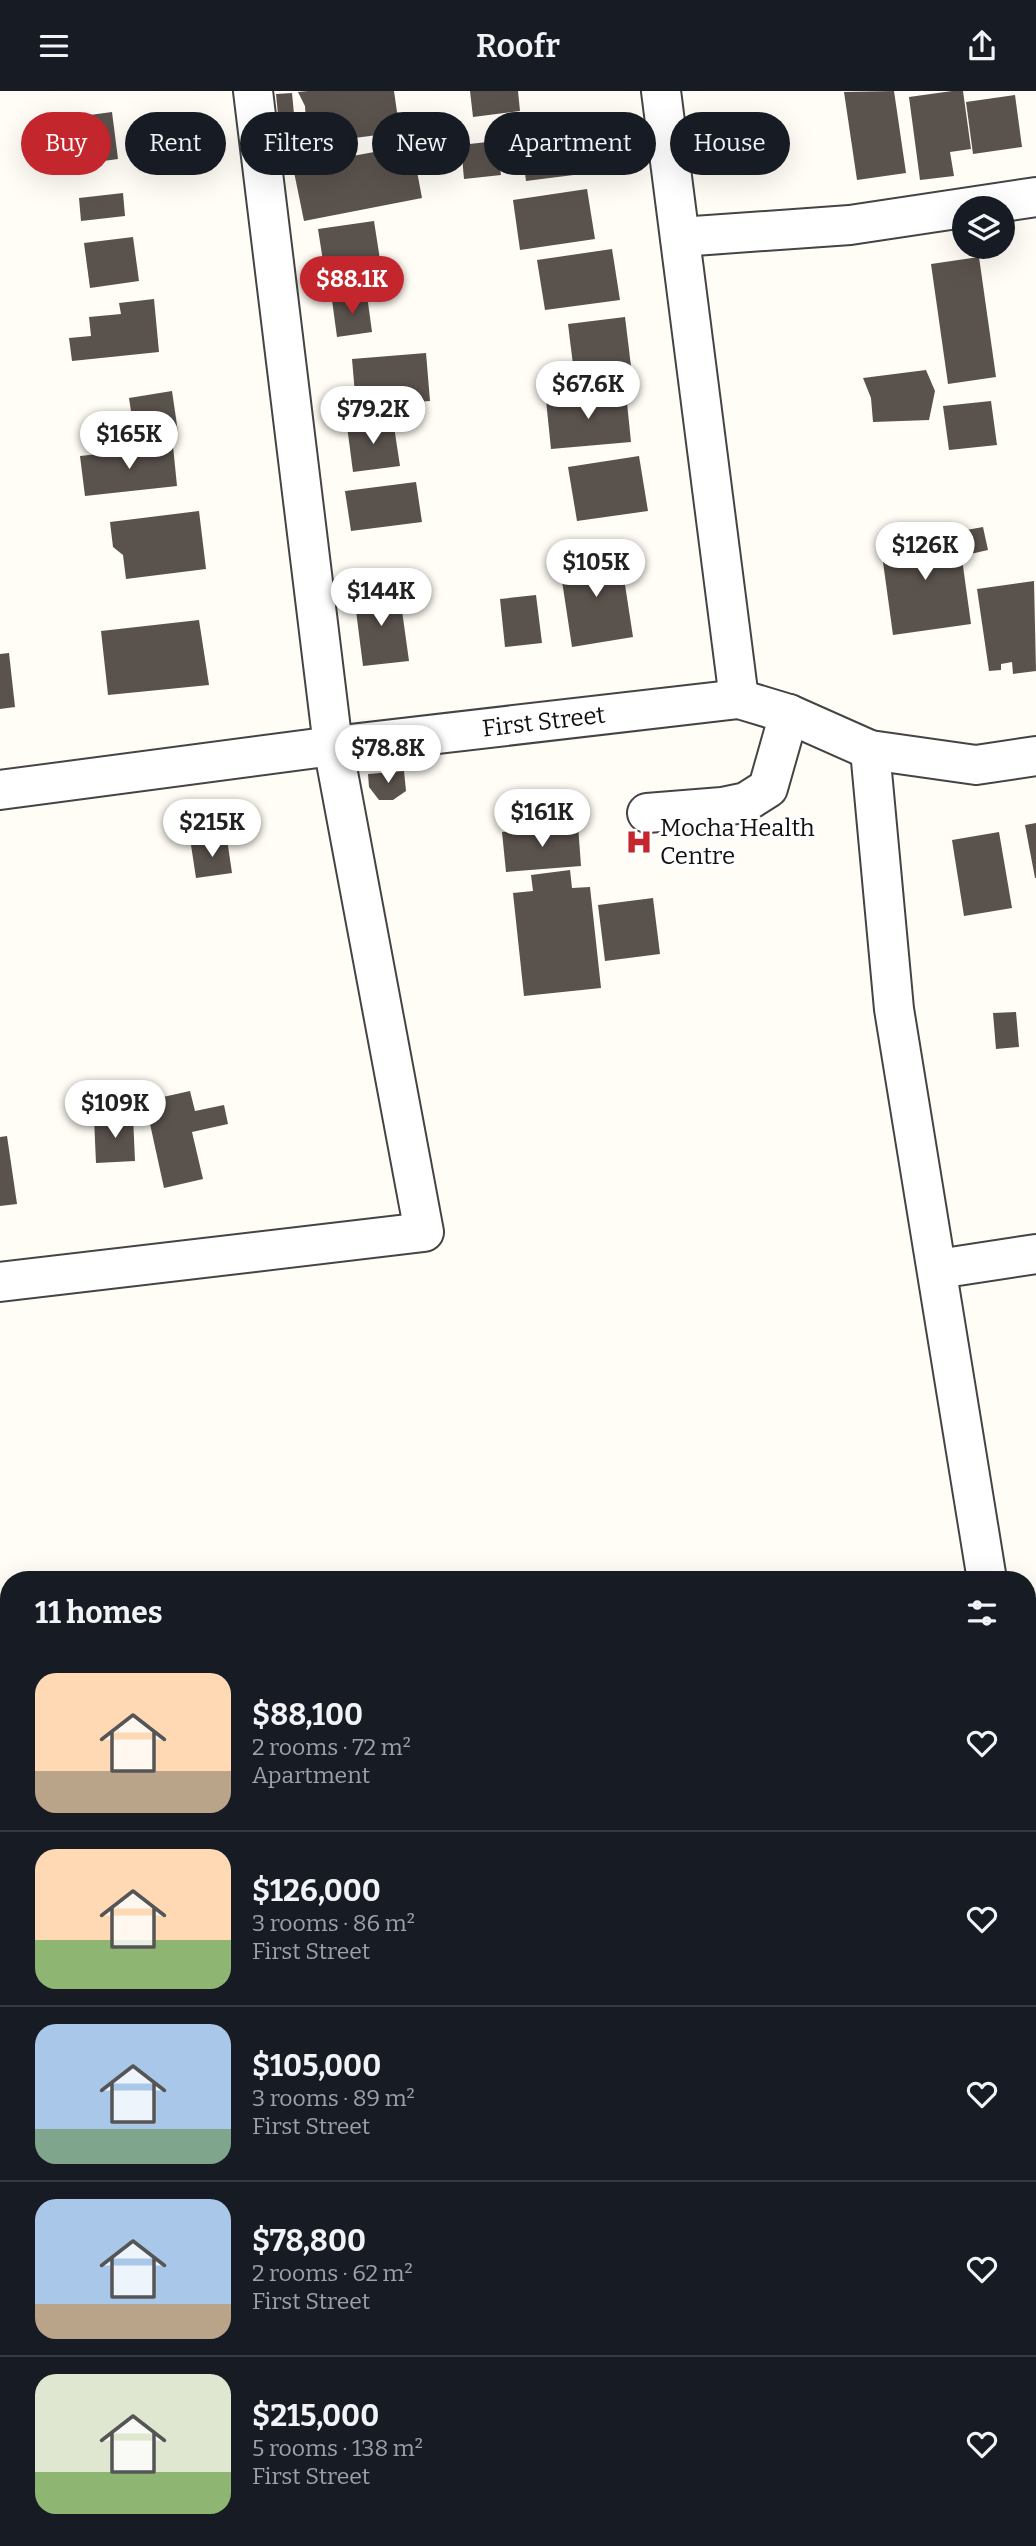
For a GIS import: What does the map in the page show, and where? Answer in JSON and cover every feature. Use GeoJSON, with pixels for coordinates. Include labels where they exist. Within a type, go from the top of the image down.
{"type":"FeatureCollection","features":[{"type":"Feature","properties":{"kind":"street"},"geometry":{"type":"LineString","coordinates":[[0,1282],[424,1231],[333,746],[253,91]]}},
{"type":"Feature","properties":{"kind":"street"},"geometry":{"type":"LineString","coordinates":[[661,91],[739,699]]}},
{"type":"Feature","properties":{"kind":"street"},"geometry":{"type":"LineString","coordinates":[[680,237],[850,225],[1036,197]]}},
{"type":"Feature","properties":{"kind":"street","name":"First Street"},"geometry":{"type":"LineString","coordinates":[[0,790],[333,746],[739,699],[789,714],[870,750],[976,765],[1036,756]]}},
{"type":"Feature","properties":{"kind":"street"},"geometry":{"type":"LineString","coordinates":[[647,813],[722,807],[746,802],[768,788],[789,714]]}},
{"type":"Feature","properties":{"kind":"street"},"geometry":{"type":"LineString","coordinates":[[870,750],[894,1009],[986,1571]]}},
{"type":"Feature","properties":{"kind":"street"},"geometry":{"type":"LineString","coordinates":[[938,1269],[1036,1254]]}},
{"type":"Feature","properties":{"kind":"building"},"geometry":{"type":"Polygon","coordinates":[[[394,91],[397,112],[372,112],[372,136],[358,138],[358,112],[305,112],[298,92],[394,91]]]}},
{"type":"Feature","properties":{"kind":"building"},"geometry":{"type":"Polygon","coordinates":[[[470,91],[518,91],[520,111],[484,112],[484,116],[473,117],[470,91]]]}},
{"type":"Feature","properties":{"kind":"building"},"geometry":{"type":"Polygon","coordinates":[[[894,91],[906,173],[857,180],[844,92],[894,91]]]}},
{"type":"Feature","properties":{"kind":"building"},"geometry":{"type":"Polygon","coordinates":[[[963,91],[971,149],[950,152],[954,176],[920,180],[909,97],[963,91]]]}},
{"type":"Feature","properties":{"kind":"building"},"geometry":{"type":"Polygon","coordinates":[[[292,93],[294,112],[278,112],[276,94],[292,93]]]}},
{"type":"Feature","properties":{"kind":"building"},"geometry":{"type":"Polygon","coordinates":[[[1015,95],[1022,147],[973,154],[966,102],[1015,95]]]}},
{"type":"Feature","properties":{"kind":"building"},"geometry":{"type":"Polygon","coordinates":[[[111,112],[118,159],[111,160],[111,112]]]}},
{"type":"Feature","properties":{"kind":"building"},"geometry":{"type":"Polygon","coordinates":[[[484,142],[484,175],[501,175],[464,179],[464,175],[470,175],[470,144],[484,142]]]}},
{"type":"Feature","properties":{"kind":"building"},"geometry":{"type":"Polygon","coordinates":[[[372,152],[372,175],[418,175],[422,198],[304,221],[295,175],[358,175],[358,155],[372,152]]]}},
{"type":"Feature","properties":{"kind":"building"},"geometry":{"type":"Polygon","coordinates":[[[525,175],[573,175],[526,181],[525,175]]]}},
{"type":"Feature","properties":{"kind":"building"},"geometry":{"type":"Polygon","coordinates":[[[587,189],[595,239],[520,250],[513,200],[587,189]]]}},
{"type":"Feature","properties":{"kind":"building"},"geometry":{"type":"Polygon","coordinates":[[[123,193],[125,216],[81,221],[79,198],[123,193]]]}},
{"type":"Feature","properties":{"kind":"building"},"geometry":{"type":"Polygon","coordinates":[[[374,221],[381,266],[325,274],[318,229],[374,221]]]}},
{"type":"Feature","properties":{"kind":"building"},"geometry":{"type":"Polygon","coordinates":[[[133,237],[139,281],[90,288],[84,243],[133,237]]]}},
{"type":"Feature","properties":{"kind":"building"},"geometry":{"type":"Polygon","coordinates":[[[612,249],[620,300],[545,310],[537,260],[612,249]]]}},
{"type":"Feature","properties":{"kind":"building"},"geometry":{"type":"Polygon","coordinates":[[[979,259],[996,377],[948,384],[931,264],[979,259]]]}},
{"type":"Feature","properties":{"kind":"building"},"geometry":{"type":"Polygon","coordinates":[[[367,295],[372,332],[337,337],[332,300],[367,295]]]}},
{"type":"Feature","properties":{"kind":"building"},"geometry":{"type":"Polygon","coordinates":[[[154,299],[159,352],[72,361],[69,338],[91,336],[89,317],[121,314],[119,303],[154,299]]]}},
{"type":"Feature","properties":{"kind":"building"},"geometry":{"type":"Polygon","coordinates":[[[625,317],[631,366],[574,373],[568,324],[625,317]]]}},
{"type":"Feature","properties":{"kind":"building"},"geometry":{"type":"Polygon","coordinates":[[[426,353],[430,401],[356,406],[352,359],[426,353]]]}},
{"type":"Feature","properties":{"kind":"building"},"geometry":{"type":"Polygon","coordinates":[[[926,370],[935,391],[929,420],[873,422],[871,398],[863,378],[926,370]]]}},
{"type":"Feature","properties":{"kind":"building"},"geometry":{"type":"Polygon","coordinates":[[[172,391],[178,432],[135,438],[129,398],[172,391]]]}},
{"type":"Feature","properties":{"kind":"building"},"geometry":{"type":"Polygon","coordinates":[[[626,393],[631,442],[551,449],[546,400],[626,393]]]}},
{"type":"Feature","properties":{"kind":"building"},"geometry":{"type":"Polygon","coordinates":[[[991,401],[997,445],[949,450],[943,406],[991,401]]]}},
{"type":"Feature","properties":{"kind":"building"},"geometry":{"type":"Polygon","coordinates":[[[393,420],[400,466],[353,472],[347,426],[393,420]]]}},
{"type":"Feature","properties":{"kind":"building"},"geometry":{"type":"Polygon","coordinates":[[[173,446],[177,486],[85,496],[80,456],[173,446]]]}},
{"type":"Feature","properties":{"kind":"building"},"geometry":{"type":"Polygon","coordinates":[[[639,456],[648,511],[577,521],[568,467],[639,456]]]}},
{"type":"Feature","properties":{"kind":"building"},"geometry":{"type":"Polygon","coordinates":[[[416,482],[422,522],[351,531],[345,491],[416,482]]]}},
{"type":"Feature","properties":{"kind":"building"},"geometry":{"type":"Polygon","coordinates":[[[199,511],[206,569],[126,579],[123,555],[113,547],[110,522],[199,511]]]}},
{"type":"Feature","properties":{"kind":"building"},"geometry":{"type":"Polygon","coordinates":[[[983,527],[988,550],[966,555],[961,531],[983,527]]]}},
{"type":"Feature","properties":{"kind":"building"},"geometry":{"type":"Polygon","coordinates":[[[958,530],[971,624],[893,635],[880,540],[958,530]]]}},
{"type":"Feature","properties":{"kind":"building"},"geometry":{"type":"Polygon","coordinates":[[[620,552],[633,637],[572,647],[559,561],[620,552]]]}},
{"type":"Feature","properties":{"kind":"building"},"geometry":{"type":"Polygon","coordinates":[[[1034,581],[1036,671],[1013,674],[1012,662],[1001,664],[1001,670],[989,671],[977,589],[1034,581]]]}},
{"type":"Feature","properties":{"kind":"building"},"geometry":{"type":"Polygon","coordinates":[[[399,589],[409,661],[363,666],[354,595],[399,589]]]}},
{"type":"Feature","properties":{"kind":"building"},"geometry":{"type":"Polygon","coordinates":[[[536,595],[542,643],[505,647],[500,599],[536,595]]]}},
{"type":"Feature","properties":{"kind":"building"},"geometry":{"type":"Polygon","coordinates":[[[199,620],[209,685],[108,695],[101,631],[199,620]]]}},
{"type":"Feature","properties":{"kind":"building"},"geometry":{"type":"Polygon","coordinates":[[[9,653],[15,707],[0,709],[0,654],[9,653]]]}},
{"type":"Feature","properties":{"kind":"building"},"geometry":{"type":"Polygon","coordinates":[[[404,771],[406,791],[393,800],[379,800],[369,787],[368,774],[404,771]]]}},
{"type":"Feature","properties":{"kind":"building"},"geometry":{"type":"Polygon","coordinates":[[[1036,823],[1036,878],[1035,878],[1025,825],[1036,823]]]}},
{"type":"Feature","properties":{"kind":"building"},"geometry":{"type":"Polygon","coordinates":[[[578,825],[581,866],[506,872],[502,832],[578,825]]]}},
{"type":"Feature","properties":{"kind":"building"},"geometry":{"type":"Polygon","coordinates":[[[999,832],[1012,908],[964,916],[952,840],[999,832]]]}},
{"type":"Feature","properties":{"kind":"building"},"geometry":{"type":"Polygon","coordinates":[[[227,839],[232,873],[196,878],[191,845],[227,839]]]}},
{"type":"Feature","properties":{"kind":"building"},"geometry":{"type":"Polygon","coordinates":[[[570,870],[572,888],[590,887],[601,988],[524,996],[513,893],[533,891],[531,875],[570,870]]]}},
{"type":"Feature","properties":{"kind":"building"},"geometry":{"type":"Polygon","coordinates":[[[653,898],[660,954],[605,961],[598,905],[653,898]]]}},
{"type":"Feature","properties":{"kind":"building"},"geometry":{"type":"Polygon","coordinates":[[[1016,1012],[1019,1047],[996,1049],[993,1013],[1016,1012]]]}},
{"type":"Feature","properties":{"kind":"building"},"geometry":{"type":"Polygon","coordinates":[[[190,1091],[195,1111],[224,1105],[228,1124],[192,1132],[203,1179],[164,1188],[145,1101],[190,1091]]]}},
{"type":"Feature","properties":{"kind":"building"},"geometry":{"type":"Polygon","coordinates":[[[133,1116],[135,1161],[96,1163],[94,1118],[133,1116]]]}},
{"type":"Feature","properties":{"kind":"building"},"geometry":{"type":"Polygon","coordinates":[[[7,1136],[17,1204],[0,1206],[0,1137],[7,1136]]]}},
{"type":"Feature","properties":{"kind":"place","name":"Mocha Health Centre"},"geometry":{"type":"Point","coordinates":[639,842]}}]}
